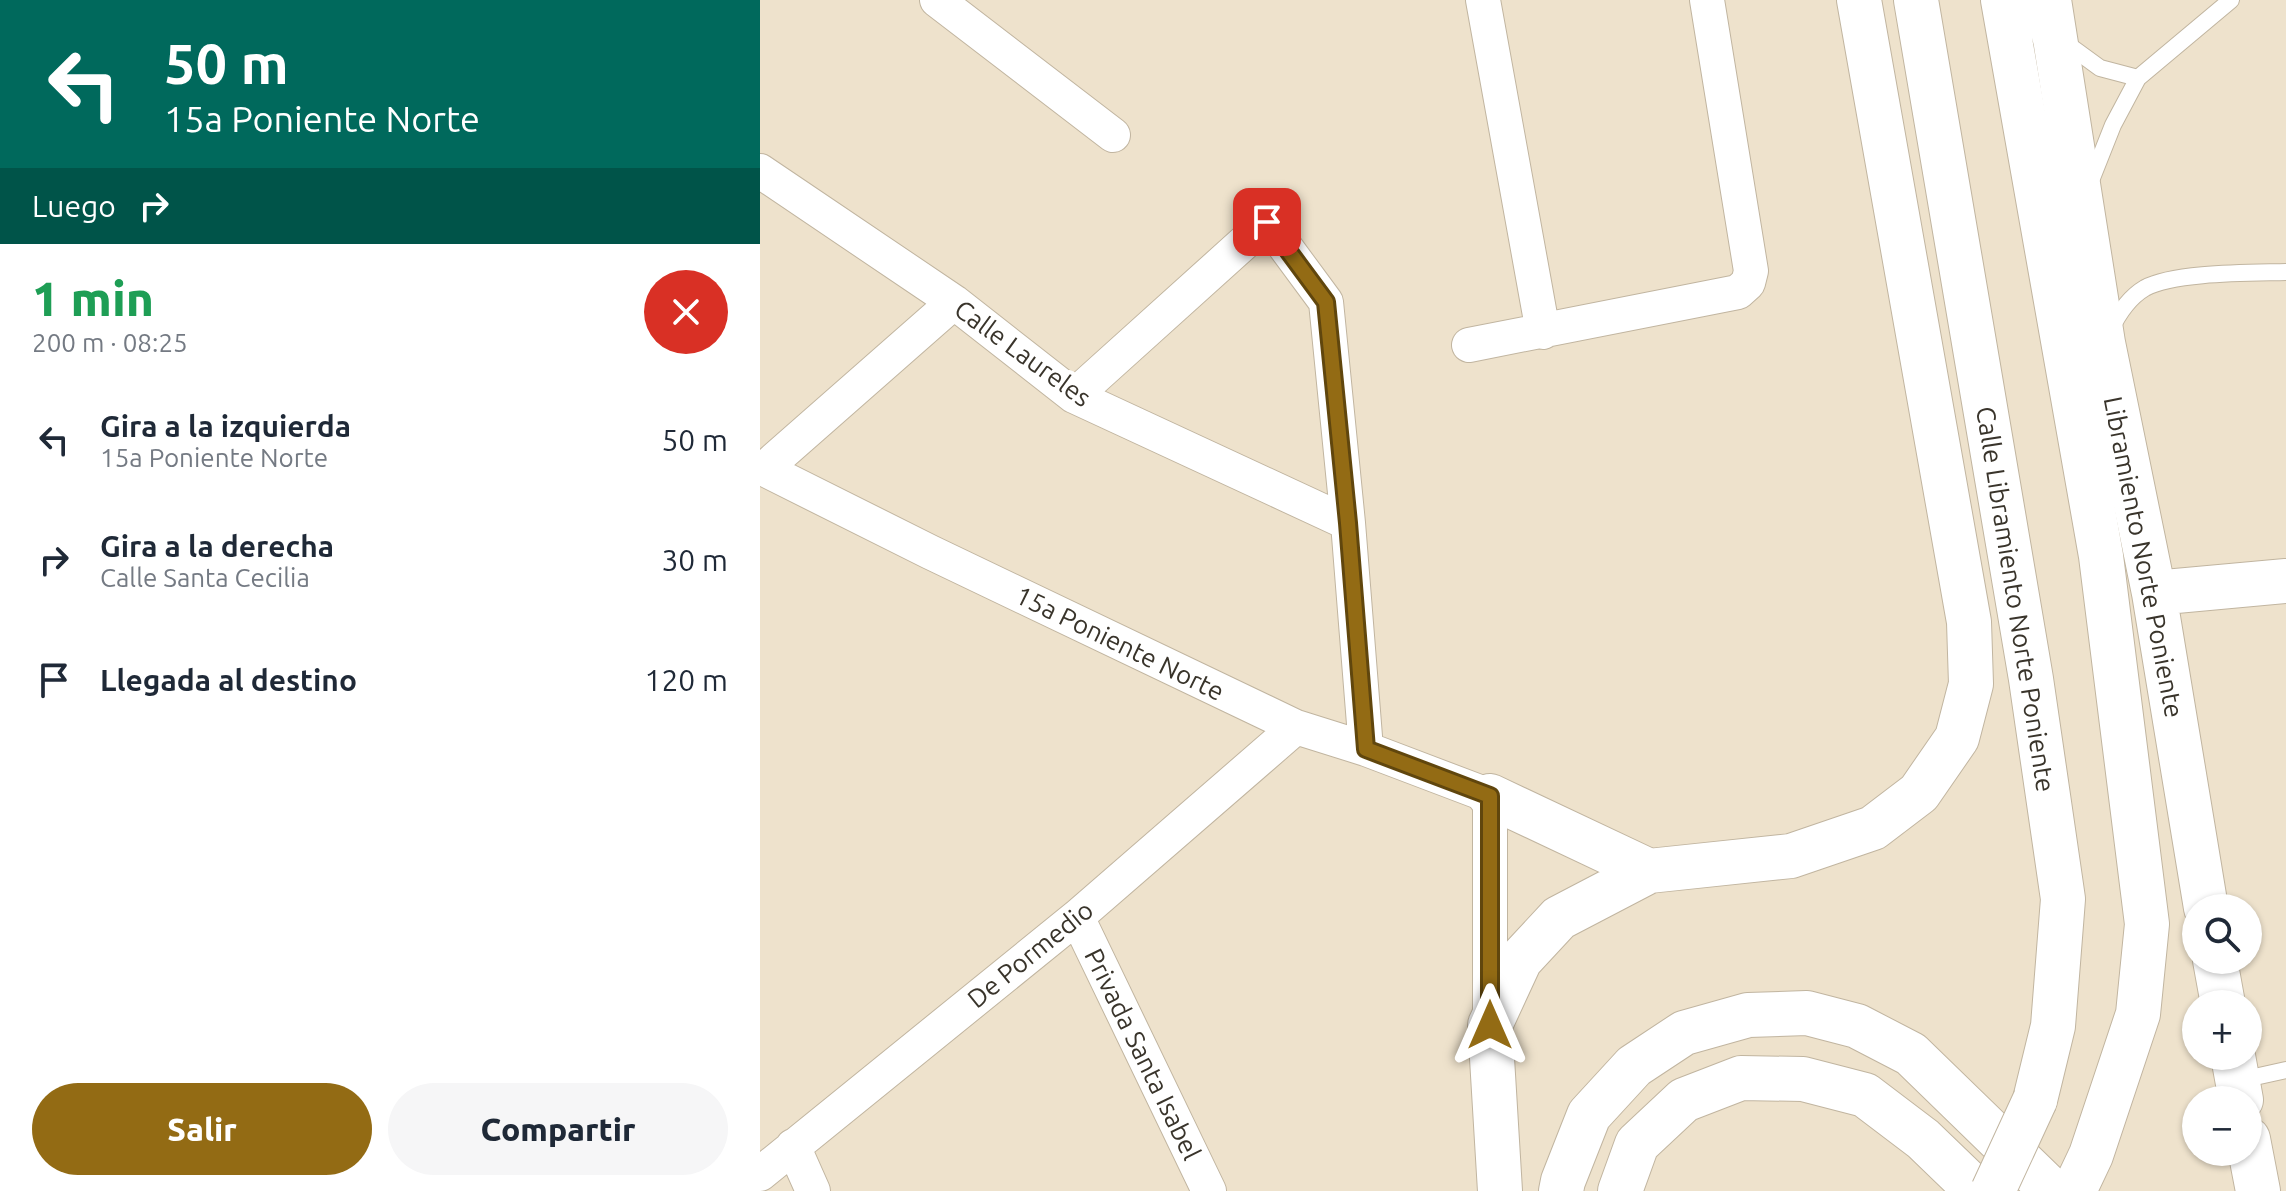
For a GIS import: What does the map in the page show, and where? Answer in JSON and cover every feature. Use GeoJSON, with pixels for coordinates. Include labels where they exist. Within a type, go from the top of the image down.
{"type":"FeatureCollection","features":[{"type":"Feature","properties":{"kind":"main road"},"geometry":{"type":"LineString","coordinates":[[1500,1191],[1490,1025],[1520,960],[1559,918],[1649,871],[1791,856],[1873,828],[1919,793],[1957,738],[1971,684],[1969,622],[1859,0]]}},
{"type":"Feature","properties":{"kind":"main road","name":"Calle Libramiento Norte Poniente"},"geometry":{"type":"LineString","coordinates":[[1916,0],[2031,679],[2063,899],[2053,1026],[2035,1100],[1993,1191]]}},
{"type":"Feature","properties":{"kind":"main road"},"geometry":{"type":"LineString","coordinates":[[2003,0],[2101,556],[2147,924],[2138,1014],[2083,1173]]}},
{"type":"Feature","properties":{"kind":"main road","name":"Libramiento Norte Poniente"},"geometry":{"type":"LineString","coordinates":[[2049,12],[2103,343],[2154,593],[2204,894]]}},
{"type":"Feature","properties":{"kind":"main road"},"geometry":{"type":"LineString","coordinates":[[2154,593],[2286,581]]}},
{"type":"Feature","properties":{"kind":"main road"},"geometry":{"type":"LineString","coordinates":[[1490,796],[1649,871]]}},
{"type":"Feature","properties":{"kind":"main road"},"geometry":{"type":"LineString","coordinates":[[1561,1191],[1589,1115],[1634,1066],[1684,1033],[1748,1015],[1807,1013],[1857,1026],[1911,1054],[2052,1191]]}},
{"type":"Feature","properties":{"kind":"main road"},"geometry":{"type":"LineString","coordinates":[[1620,1191],[1637,1144],[1684,1100],[1741,1078],[1803,1079],[1865,1095],[1923,1139],[1977,1191]]}},
{"type":"Feature","properties":{"kind":"main road"},"geometry":{"type":"LineString","coordinates":[[2253,1166],[2258,1191]]}},
{"type":"Feature","properties":{"kind":"street"},"geometry":{"type":"LineString","coordinates":[[937,0],[1113,135]]}},
{"type":"Feature","properties":{"kind":"street"},"geometry":{"type":"LineString","coordinates":[[1483,0],[1543,332]]}},
{"type":"Feature","properties":{"kind":"street"},"geometry":{"type":"LineString","coordinates":[[1469,345],[1738,292],[1748,283],[1751,271],[1707,0]]}},
{"type":"Feature","properties":{"kind":"street","name":"Calle Laureles"},"geometry":{"type":"LineString","coordinates":[[760,171],[954,302],[1074,396],[1348,523]]}},
{"type":"Feature","properties":{"kind":"street"},"geometry":{"type":"LineString","coordinates":[[1074,396],[1267,222],[1326,302],[1366,749]]}},
{"type":"Feature","properties":{"kind":"street"},"geometry":{"type":"LineString","coordinates":[[762,468],[954,302]]}},
{"type":"Feature","properties":{"kind":"street","name":"15a Poniente Norte"},"geometry":{"type":"LineString","coordinates":[[762,468],[1296,727],[1366,749],[1490,796]]}},
{"type":"Feature","properties":{"kind":"street","name":"De Pormedio"},"geometry":{"type":"LineString","coordinates":[[760,1174],[1077,917],[1296,727]]}},
{"type":"Feature","properties":{"kind":"street"},"geometry":{"type":"LineString","coordinates":[[1490,796],[1490,1025]]}},
{"type":"Feature","properties":{"kind":"street","name":"Privada Santa Isabel"},"geometry":{"type":"LineString","coordinates":[[1077,917],[1209,1191]]}},
{"type":"Feature","properties":{"kind":"street"},"geometry":{"type":"LineString","coordinates":[[793,1146],[813,1191]]}},
{"type":"Feature","properties":{"kind":"lane"},"geometry":{"type":"LineString","coordinates":[[2081,207],[2113,125],[2138,78],[2231,0]]}},
{"type":"Feature","properties":{"kind":"lane"},"geometry":{"type":"LineString","coordinates":[[2049,12],[2100,68],[2138,78]]}},
{"type":"Feature","properties":{"kind":"lane"},"geometry":{"type":"LineString","coordinates":[[2103,343],[2121,310],[2145,288],[2173,279],[2286,272]]}},
{"type":"Feature","properties":{"kind":"lane"},"geometry":{"type":"LineString","coordinates":[[2237,1079],[2286,1070]]}},
{"type":"Feature","properties":{"kind":"route"},"geometry":{"type":"LineString","coordinates":[[1267,222],[1326,302],[1366,749],[1490,796],[1490,1025]]}}]}
